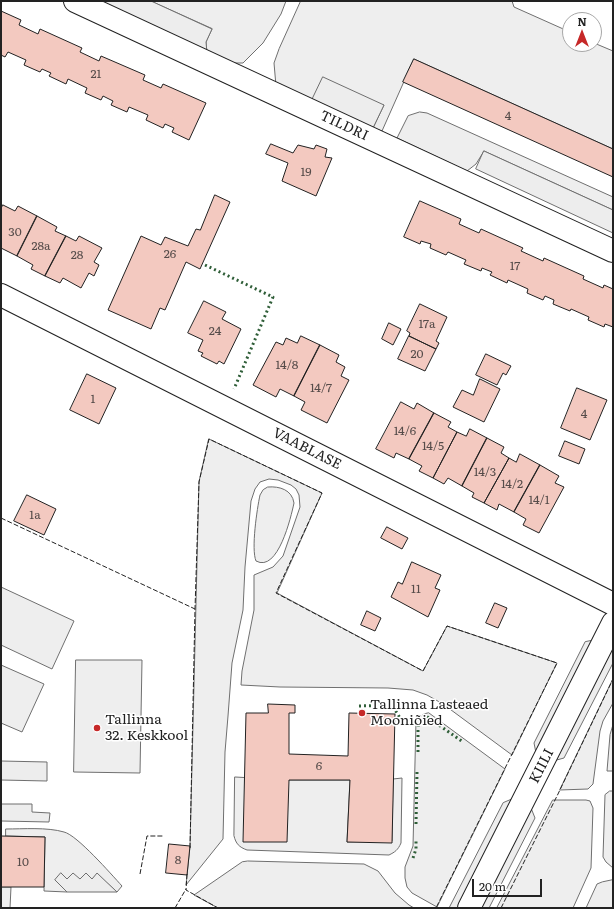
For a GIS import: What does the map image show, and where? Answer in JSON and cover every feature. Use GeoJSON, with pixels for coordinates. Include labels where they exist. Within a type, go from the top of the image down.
{"type":"FeatureCollection","features":[{"type":"Feature","properties":{"kind":"street","name":"TILDRI"},"geometry":{"type":"LineString","coordinates":[[74,1],[252,82],[613,251]]}},
{"type":"Feature","properties":{"kind":"street","name":"VAABLASE"},"geometry":{"type":"LineString","coordinates":[[1,295],[613,604]]}},
{"type":"Feature","properties":{"kind":"street","name":"KIILI"},"geometry":{"type":"LineString","coordinates":[[469,908],[613,623]]}},
{"type":"Feature","properties":{"kind":"shaded area"},"geometry":{"type":"Polygon","coordinates":[[[93,1],[151,1],[212,29],[206,42],[207,53],[93,1]]]}},
{"type":"Feature","properties":{"kind":"shaded area"},"geometry":{"type":"Polygon","coordinates":[[[151,1],[286,1],[281,14],[263,43],[243,63],[230,63],[207,53],[206,42],[212,29],[151,1]]]}},
{"type":"Feature","properties":{"kind":"shaded area"},"geometry":{"type":"Polygon","coordinates":[[[301,1],[512,1],[514,7],[562,28],[562,52],[602,52],[602,46],[613,51],[613,149],[414,59],[382,131],[373,128],[384,105],[312,100],[276,86],[274,63],[301,1]]]}},
{"type":"Feature","properties":{"kind":"shaded area"},"geometry":{"type":"Polygon","coordinates":[[[323,77],[384,105],[373,128],[312,100],[323,77]]]}},
{"type":"Feature","properties":{"kind":"shaded area"},"geometry":{"type":"Polygon","coordinates":[[[420,112],[427,113],[613,197],[613,210],[484,151],[476,164],[467,171],[397,138],[408,116],[420,112]]]}},
{"type":"Feature","properties":{"kind":"shaded area"},"geometry":{"type":"Polygon","coordinates":[[[484,151],[613,210],[613,233],[476,169],[484,151]]]}},
{"type":"Feature","properties":{"kind":"shaded area"},"geometry":{"type":"Polygon","coordinates":[[[209,439],[322,493],[277,593],[423,671],[447,626],[557,663],[512,755],[443,704],[427,695],[413,690],[388,688],[280,687],[241,685],[242,671],[254,610],[254,575],[273,567],[283,556],[300,507],[299,495],[296,489],[291,485],[278,480],[269,479],[260,482],[255,489],[251,501],[243,610],[232,663],[225,752],[223,839],[186,885],[190,846],[199,482],[209,439]]]}},
{"type":"Feature","properties":{"kind":"shaded area"},"geometry":{"type":"Polygon","coordinates":[[[268,487],[277,487],[285,490],[291,495],[294,503],[290,520],[277,552],[271,559],[264,563],[256,561],[254,539],[260,495],[263,490],[268,487]]]}},
{"type":"Feature","properties":{"kind":"shaded area"},"geometry":{"type":"Polygon","coordinates":[[[1,587],[74,621],[52,669],[1,645],[1,587]]]}},
{"type":"Feature","properties":{"kind":"shaded area"},"geometry":{"type":"Polygon","coordinates":[[[595,640],[611,647],[613,652],[613,663],[564,758],[553,761],[536,753],[534,743],[585,642],[595,640]]]}},
{"type":"Feature","properties":{"kind":"shaded area"},"geometry":{"type":"Polygon","coordinates":[[[76,660],[142,660],[140,773],[74,772],[76,660]]]}},
{"type":"Feature","properties":{"kind":"shaded area"},"geometry":{"type":"Polygon","coordinates":[[[1,665],[44,684],[22,732],[1,723],[1,665]]]}},
{"type":"Feature","properties":{"kind":"shaded area"},"geometry":{"type":"Polygon","coordinates":[[[613,679],[613,703],[603,721],[600,731],[593,784],[588,789],[560,790],[613,679]]]}},
{"type":"Feature","properties":{"kind":"shaded area"},"geometry":{"type":"Polygon","coordinates":[[[429,713],[505,769],[437,907],[412,893],[407,887],[405,878],[405,867],[413,846],[416,720],[424,714],[429,713]]]}},
{"type":"Feature","properties":{"kind":"shaded area"},"geometry":{"type":"Polygon","coordinates":[[[613,725],[613,771],[607,771],[610,735],[613,725]]]}},
{"type":"Feature","properties":{"kind":"shaded area"},"geometry":{"type":"Polygon","coordinates":[[[1,761],[47,762],[47,781],[1,780],[1,761]]]}},
{"type":"Feature","properties":{"kind":"shaded area"},"geometry":{"type":"Polygon","coordinates":[[[235,777],[289,780],[350,780],[347,842],[392,841],[393,779],[402,778],[401,843],[393,853],[389,855],[247,850],[238,845],[234,836],[235,777]]]}},
{"type":"Feature","properties":{"kind":"shaded area"},"geometry":{"type":"Polygon","coordinates":[[[610,791],[613,791],[613,868],[603,857],[605,795],[610,791]]]}},
{"type":"Feature","properties":{"kind":"shaded area"},"geometry":{"type":"Polygon","coordinates":[[[515,798],[531,808],[535,818],[489,908],[449,908],[503,803],[515,798]]]}},
{"type":"Feature","properties":{"kind":"shaded area"},"geometry":{"type":"Polygon","coordinates":[[[553,800],[586,800],[590,801],[593,808],[591,868],[573,908],[497,908],[553,800]]]}},
{"type":"Feature","properties":{"kind":"shaded area"},"geometry":{"type":"Polygon","coordinates":[[[1,804],[32,804],[32,812],[50,813],[49,822],[1,821],[1,804]]]}},
{"type":"Feature","properties":{"kind":"shaded area"},"geometry":{"type":"Polygon","coordinates":[[[6,829],[50,829],[64,832],[77,840],[122,886],[117,892],[97,874],[92,879],[55,880],[67,892],[44,891],[45,837],[6,836],[6,829]]]}},
{"type":"Feature","properties":{"kind":"shaded area"},"geometry":{"type":"Polygon","coordinates":[[[242,862],[364,864],[378,871],[395,893],[414,908],[218,908],[194,895],[242,862]]]}},
{"type":"Feature","properties":{"kind":"shaded area"},"geometry":{"type":"Polygon","coordinates":[[[61,873],[67,879],[73,873],[80,879],[86,873],[92,879],[97,873],[117,892],[67,892],[55,880],[61,873]]]}},
{"type":"Feature","properties":{"kind":"shaded area"},"geometry":{"type":"Polygon","coordinates":[[[613,880],[613,908],[586,908],[597,884],[613,880]]]}},
{"type":"Feature","properties":{"kind":"shaded area"},"geometry":{"type":"Polygon","coordinates":[[[1,887],[11,887],[10,908],[1,908],[1,887]]]}},
{"type":"Feature","properties":{"kind":"building"},"geometry":{"type":"Polygon","coordinates":[[[1,11],[21,20],[19,25],[38,34],[40,29],[82,48],[80,52],[99,61],[101,56],[145,75],[143,80],[161,88],[163,84],[206,103],[189,140],[172,132],[174,128],[165,124],[163,128],[146,120],[148,115],[129,107],[127,112],[111,105],[113,101],[103,96],[101,100],[85,93],[87,88],[68,79],[66,84],[49,76],[51,73],[42,69],[40,72],[24,65],[26,60],[8,52],[5,57],[1,55],[1,11]]]}},
{"type":"Feature","properties":{"kind":"building"},"geometry":{"type":"Polygon","coordinates":[[[414,59],[613,149],[613,177],[403,82],[414,59]]]}},
{"type":"Feature","properties":{"kind":"building"},"geometry":{"type":"Polygon","coordinates":[[[271,144],[293,153],[298,145],[314,149],[316,145],[327,149],[325,157],[332,158],[316,196],[282,181],[288,163],[266,154],[271,144]]]}},
{"type":"Feature","properties":{"kind":"building"},"geometry":{"type":"Polygon","coordinates":[[[215,195],[230,202],[200,269],[186,262],[165,310],[160,308],[151,329],[108,310],[141,236],[161,245],[165,237],[188,246],[196,229],[200,230],[215,195]]]}},
{"type":"Feature","properties":{"kind":"building"},"geometry":{"type":"Polygon","coordinates":[[[420,201],[461,219],[459,224],[479,233],[481,229],[523,248],[521,251],[543,261],[544,258],[584,276],[583,279],[603,288],[604,285],[613,289],[613,327],[605,324],[604,327],[588,320],[589,317],[571,309],[570,311],[553,304],[554,300],[545,296],[543,300],[527,293],[528,289],[508,280],[507,283],[490,275],[492,272],[482,268],[481,271],[464,264],[466,260],[448,252],[446,255],[430,248],[431,244],[421,241],[420,244],[404,237],[420,201]]]}},
{"type":"Feature","properties":{"kind":"building"},"geometry":{"type":"Polygon","coordinates":[[[3,205],[15,211],[18,206],[37,216],[17,256],[1,248],[1,209],[3,205]]]}},
{"type":"Feature","properties":{"kind":"building"},"geometry":{"type":"Polygon","coordinates":[[[37,216],[57,227],[55,231],[66,236],[45,276],[31,269],[33,265],[17,256],[37,216]]]}},
{"type":"Feature","properties":{"kind":"building"},"geometry":{"type":"Polygon","coordinates":[[[66,236],[76,241],[79,236],[102,248],[94,262],[99,265],[94,276],[89,273],[81,288],[63,278],[60,283],[45,276],[66,236]]]}},
{"type":"Feature","properties":{"kind":"building"},"geometry":{"type":"Polygon","coordinates":[[[204,301],[226,312],[222,319],[241,329],[224,364],[219,361],[217,364],[201,356],[203,353],[198,351],[203,340],[188,333],[204,301]]]}},
{"type":"Feature","properties":{"kind":"building"},"geometry":{"type":"Polygon","coordinates":[[[420,304],[447,317],[436,341],[439,343],[436,349],[409,336],[410,333],[407,331],[420,304]]]}},
{"type":"Feature","properties":{"kind":"building"},"geometry":{"type":"Polygon","coordinates":[[[389,323],[401,329],[393,345],[382,339],[389,323]]]}},
{"type":"Feature","properties":{"kind":"building"},"geometry":{"type":"Polygon","coordinates":[[[301,336],[320,345],[294,396],[280,389],[276,397],[253,385],[276,342],[283,345],[286,338],[297,343],[301,336]]]}},
{"type":"Feature","properties":{"kind":"building"},"geometry":{"type":"Polygon","coordinates":[[[409,336],[436,349],[425,371],[398,359],[409,336]]]}},
{"type":"Feature","properties":{"kind":"building"},"geometry":{"type":"Polygon","coordinates":[[[320,345],[339,355],[336,362],[345,367],[341,376],[349,380],[327,423],[301,410],[305,402],[294,396],[320,345]]]}},
{"type":"Feature","properties":{"kind":"building"},"geometry":{"type":"Polygon","coordinates":[[[486,354],[511,366],[506,375],[503,373],[497,385],[476,375],[486,354]]]}},
{"type":"Feature","properties":{"kind":"building"},"geometry":{"type":"Polygon","coordinates":[[[87,374],[116,388],[99,424],[70,410],[87,374]]]}},
{"type":"Feature","properties":{"kind":"building"},"geometry":{"type":"Polygon","coordinates":[[[480,379],[500,389],[484,422],[453,407],[462,390],[473,395],[480,379]]]}},
{"type":"Feature","properties":{"kind":"building"},"geometry":{"type":"Polygon","coordinates":[[[577,388],[607,400],[590,440],[561,428],[577,388]]]}},
{"type":"Feature","properties":{"kind":"building"},"geometry":{"type":"Polygon","coordinates":[[[401,402],[414,409],[417,403],[434,413],[409,459],[396,453],[394,458],[376,449],[401,402]]]}},
{"type":"Feature","properties":{"kind":"building"},"geometry":{"type":"Polygon","coordinates":[[[434,413],[451,422],[448,427],[457,432],[433,478],[419,471],[422,466],[409,459],[434,413]]]}},
{"type":"Feature","properties":{"kind":"building"},"geometry":{"type":"Polygon","coordinates":[[[470,429],[487,438],[462,486],[448,478],[444,484],[433,478],[457,432],[466,436],[470,429]]]}},
{"type":"Feature","properties":{"kind":"building"},"geometry":{"type":"Polygon","coordinates":[[[487,438],[504,447],[501,453],[509,458],[484,503],[472,497],[474,493],[462,486],[487,438]]]}},
{"type":"Feature","properties":{"kind":"building"},"geometry":{"type":"Polygon","coordinates":[[[565,441],[585,449],[579,464],[559,456],[565,441]]]}},
{"type":"Feature","properties":{"kind":"building"},"geometry":{"type":"Polygon","coordinates":[[[520,454],[540,465],[514,512],[499,504],[497,510],[484,503],[509,458],[516,462],[520,454]]]}},
{"type":"Feature","properties":{"kind":"building"},"geometry":{"type":"Polygon","coordinates":[[[540,465],[559,476],[555,483],[564,487],[539,533],[523,525],[526,519],[514,512],[540,465]]]}},
{"type":"Feature","properties":{"kind":"building"},"geometry":{"type":"Polygon","coordinates":[[[27,495],[56,509],[44,535],[14,521],[27,495]]]}},
{"type":"Feature","properties":{"kind":"building"},"geometry":{"type":"Polygon","coordinates":[[[387,527],[408,538],[402,549],[381,538],[387,527]]]}},
{"type":"Feature","properties":{"kind":"building"},"geometry":{"type":"Polygon","coordinates":[[[412,562],[441,575],[435,588],[440,590],[428,617],[391,597],[398,582],[402,584],[412,562]]]}},
{"type":"Feature","properties":{"kind":"building"},"geometry":{"type":"Polygon","coordinates":[[[495,603],[507,608],[498,628],[486,623],[495,603]]]}},
{"type":"Feature","properties":{"kind":"building"},"geometry":{"type":"Polygon","coordinates":[[[367,611],[381,618],[375,631],[361,625],[367,611]]]}},
{"type":"Feature","properties":{"kind":"building"},"geometry":{"type":"Polygon","coordinates":[[[268,704],[295,705],[295,713],[289,713],[289,754],[348,756],[349,713],[395,714],[392,843],[347,842],[350,780],[289,780],[287,842],[243,842],[246,713],[268,713],[268,704]]]}},
{"type":"Feature","properties":{"kind":"building"},"geometry":{"type":"Polygon","coordinates":[[[1,836],[45,837],[44,887],[1,887],[1,836]]]}},
{"type":"Feature","properties":{"kind":"building"},"geometry":{"type":"Polygon","coordinates":[[[169,844],[190,846],[187,875],[166,873],[169,844]]]}},
{"type":"Feature","properties":{"kind":"hedge"},"geometry":{"type":"LineString","coordinates":[[205,265],[273,297],[234,389]]}},
{"type":"Feature","properties":{"kind":"hedge"},"geometry":{"type":"LineString","coordinates":[[359,706],[392,705],[400,718]]}},
{"type":"Feature","properties":{"kind":"hedge"},"geometry":{"type":"LineString","coordinates":[[418,752],[418,726],[426,716],[463,742]]}},
{"type":"Feature","properties":{"kind":"hedge"},"geometry":{"type":"LineString","coordinates":[[416,824],[417,772]]}},
{"type":"Feature","properties":{"kind":"hedge"},"geometry":{"type":"LineString","coordinates":[[413,858],[416,849],[416,841]]}},
{"type":"Feature","properties":{"kind":"fence"},"geometry":{"type":"LineString","coordinates":[[190,848],[199,482],[209,439],[322,493],[276,593],[423,671],[447,626],[557,663],[436,908]]}},
{"type":"Feature","properties":{"kind":"fence"},"geometry":{"type":"LineString","coordinates":[[1,518],[195,609]]}},
{"type":"Feature","properties":{"kind":"fence"},"geometry":{"type":"LineString","coordinates":[[501,908],[613,679]]}},
{"type":"Feature","properties":{"kind":"fence"},"geometry":{"type":"LineString","coordinates":[[140,874],[147,836],[164,836]]}},
{"type":"Feature","properties":{"kind":"fence"},"geometry":{"type":"LineString","coordinates":[[187,874],[186,890],[218,908]]}},
{"type":"Feature","properties":{"kind":"fence"},"geometry":{"type":"LineString","coordinates":[[175,908],[186,889]]}},
{"type":"Feature","properties":{"kind":"place","name":"Tallinna Lasteaed Mooniõied"},"geometry":{"type":"Point","coordinates":[362,713]}},
{"type":"Feature","properties":{"kind":"place","name":"Tallinna 32. Keskkool"},"geometry":{"type":"Point","coordinates":[97,728]}}]}
